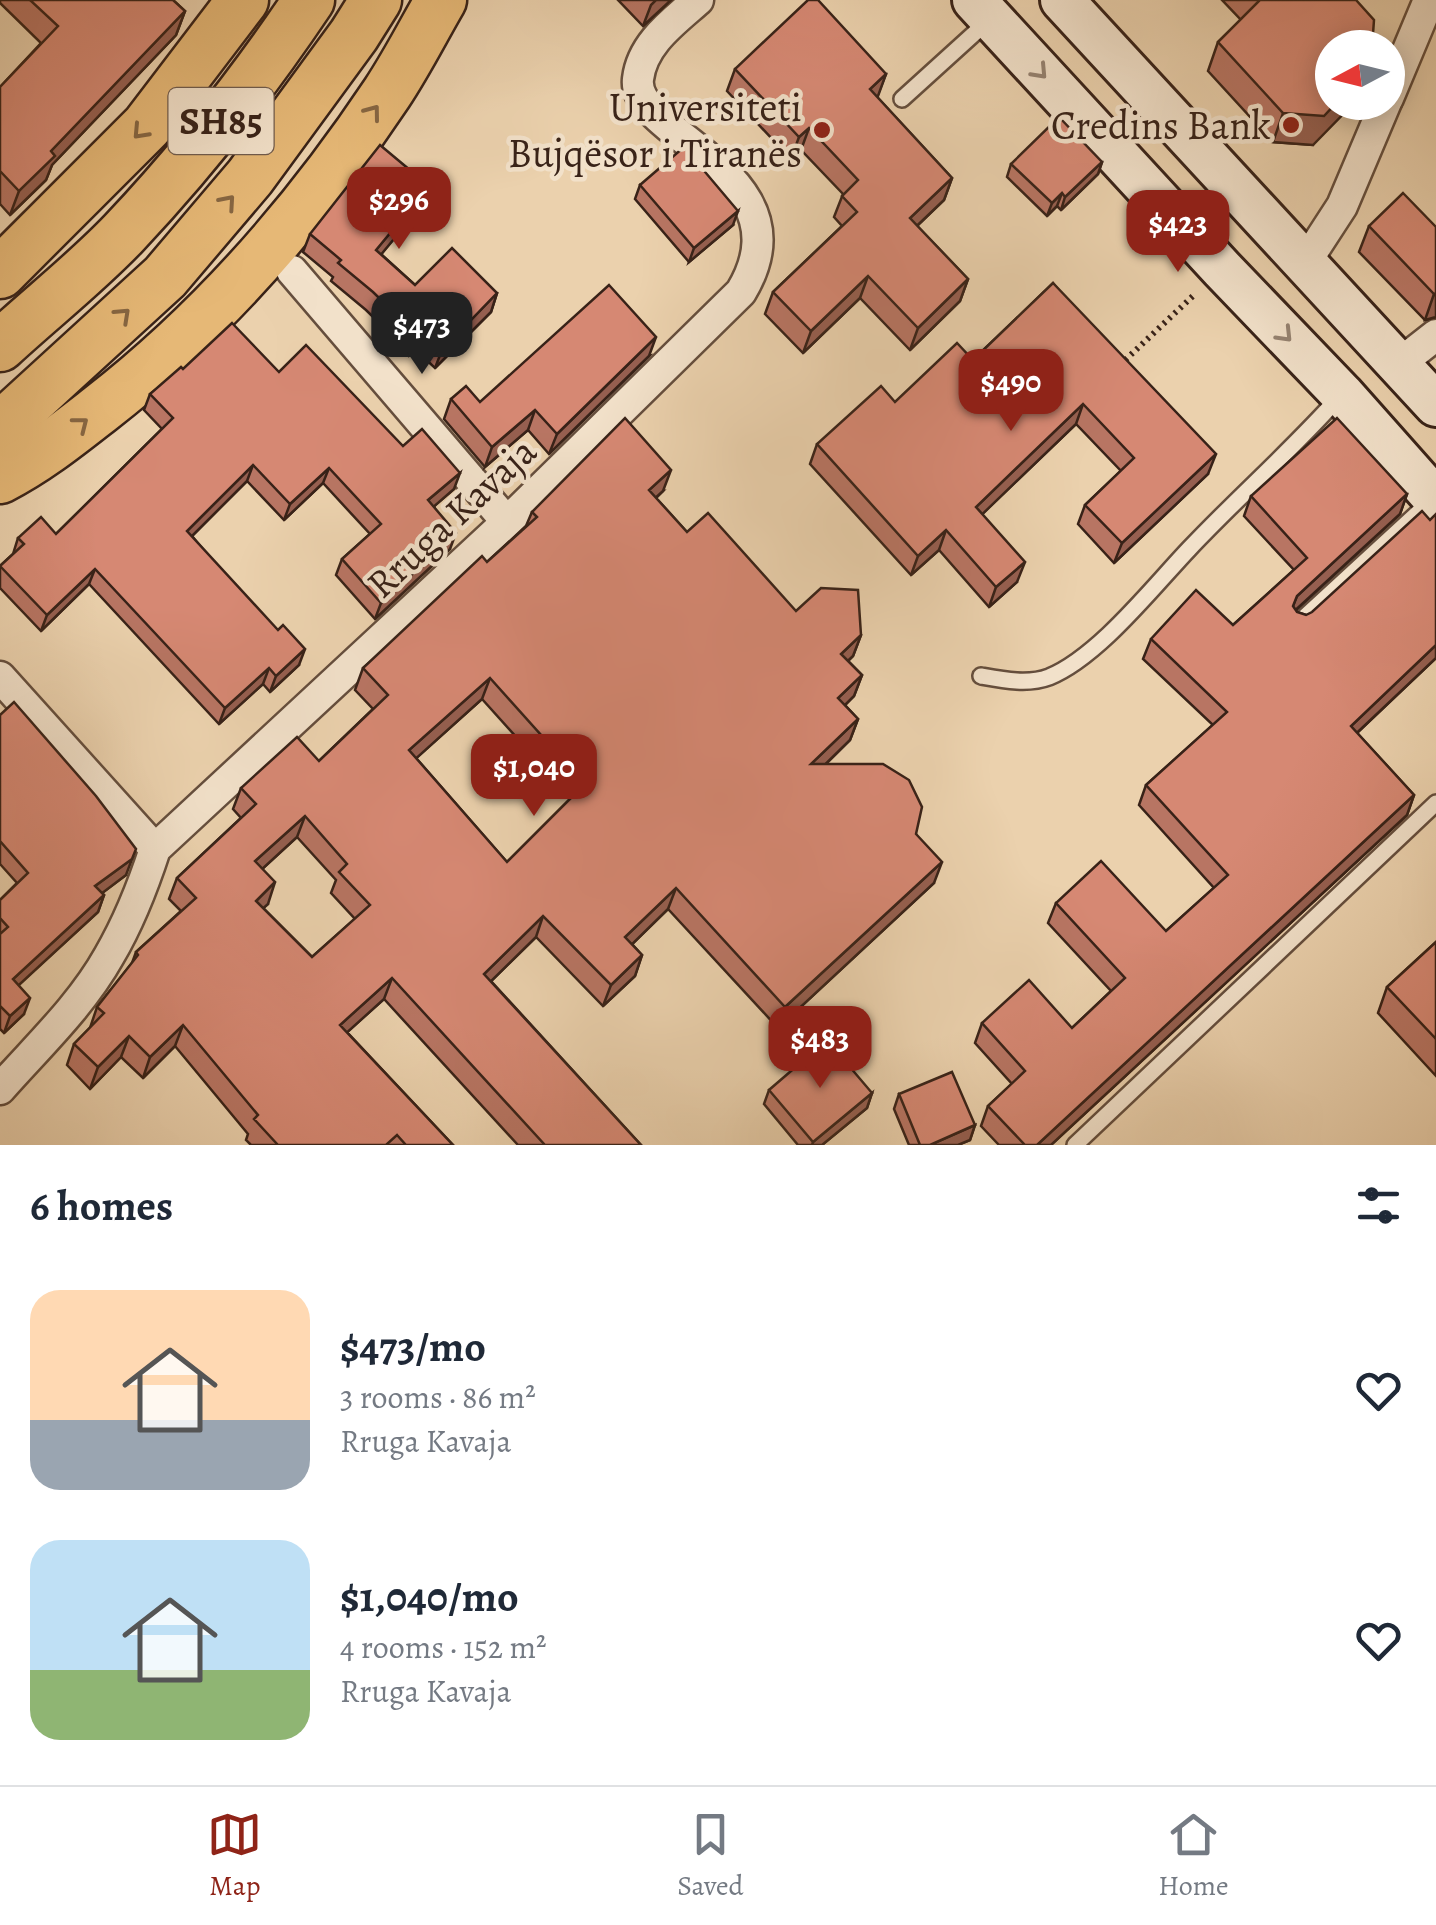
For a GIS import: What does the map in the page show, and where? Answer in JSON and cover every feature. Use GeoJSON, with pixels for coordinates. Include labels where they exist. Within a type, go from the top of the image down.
{"type":"FeatureCollection","features":[{"type":"Feature","properties":{"kind":"highway"},"geometry":{"type":"LineString","coordinates":[[0,273],[146,126],[242,0]]}},
{"type":"Feature","properties":{"kind":"highway","name":"SH85"},"geometry":{"type":"LineString","coordinates":[[0,346],[122,235],[208,138],[309,0]]}},
{"type":"Feature","properties":{"kind":"highway","name":"SH85"},"geometry":{"type":"LineString","coordinates":[[0,428],[165,276],[250,177],[376,0]]}},
{"type":"Feature","properties":{"kind":"highway"},"geometry":{"type":"LineString","coordinates":[[0,478],[32,462],[128,387],[222,300],[300,210],[377,107],[441,0]]}},
{"type":"Feature","properties":{"kind":"main road"},"geometry":{"type":"LineString","coordinates":[[1062,0],[1436,405]]}},
{"type":"Feature","properties":{"kind":"main road"},"geometry":{"type":"LineString","coordinates":[[982,9],[1435,498]]}},
{"type":"Feature","properties":{"kind":"street","name":"Rruga Kavaja"},"geometry":{"type":"LineString","coordinates":[[0,1090],[70,1010],[108,959],[141,893],[156,849],[507,522],[741,292],[754,270],[757,222],[704,152],[642,99],[636,83],[652,42],[698,0]]}},
{"type":"Feature","properties":{"kind":"street"},"geometry":{"type":"LineString","coordinates":[[1405,57],[1429,0]]}},
{"type":"Feature","properties":{"kind":"street"},"geometry":{"type":"LineString","coordinates":[[1304,263],[1342,206],[1379,120]]}},
{"type":"Feature","properties":{"kind":"street"},"geometry":{"type":"LineString","coordinates":[[292,271],[507,522]]}},
{"type":"Feature","properties":{"kind":"street"},"geometry":{"type":"LineString","coordinates":[[1399,364],[1436,335]]}},
{"type":"Feature","properties":{"kind":"street"},"geometry":{"type":"LineString","coordinates":[[0,677],[156,849]]}},
{"type":"Feature","properties":{"kind":"lane"},"geometry":{"type":"LineString","coordinates":[[902,99],[982,9]]}},
{"type":"Feature","properties":{"kind":"lane"},"geometry":{"type":"LineString","coordinates":[[982,676],[1013,682],[1045,679],[1071,666],[1136,607],[1190,546],[1305,436],[1342,394]]}},
{"type":"Feature","properties":{"kind":"lane"},"geometry":{"type":"LineString","coordinates":[[1297,624],[1435,498]]}},
{"type":"Feature","properties":{"kind":"lane"},"geometry":{"type":"LineString","coordinates":[[1075,1145],[1436,804]]}},
{"type":"Feature","properties":{"kind":"path"},"geometry":{"type":"LineString","coordinates":[[1112,372],[1202,287]]}},
{"type":"Feature","properties":{"kind":"building"},"geometry":{"type":"Polygon","coordinates":[[[30,0],[173,0],[185,11],[51,151],[55,156],[19,191],[0,171],[0,87],[58,26],[30,0]]]}},
{"type":"Feature","properties":{"kind":"building"},"geometry":{"type":"Polygon","coordinates":[[[808,0],[818,0],[886,74],[870,89],[952,178],[910,218],[968,279],[918,328],[868,276],[811,331],[773,292],[857,212],[842,196],[858,180],[809,128],[799,137],[735,69],[808,0]]]}},
{"type":"Feature","properties":{"kind":"building"},"geometry":{"type":"Polygon","coordinates":[[[1356,0],[1374,20],[1373,30],[1315,30],[1315,115],[1283,113],[1218,42],[1259,1],[1356,0]]]}},
{"type":"Feature","properties":{"kind":"building"},"geometry":{"type":"Polygon","coordinates":[[[1059,117],[1102,162],[1065,197],[1062,193],[1052,203],[1011,164],[1059,117]]]}},
{"type":"Feature","properties":{"kind":"building"},"geometry":{"type":"Polygon","coordinates":[[[380,145],[429,186],[376,250],[415,285],[452,248],[497,293],[442,350],[422,331],[418,336],[310,234],[380,145]]]}},
{"type":"Feature","properties":{"kind":"building"},"geometry":{"type":"Polygon","coordinates":[[[684,147],[738,211],[694,248],[640,185],[684,147]]]}},
{"type":"Feature","properties":{"kind":"building"},"geometry":{"type":"Polygon","coordinates":[[[1403,193],[1436,227],[1434,294],[1369,226],[1403,193]]]}},
{"type":"Feature","properties":{"kind":"building"},"geometry":{"type":"Polygon","coordinates":[[[1053,283],[1216,454],[1122,543],[1085,505],[1134,458],[1083,404],[976,507],[1025,562],[996,587],[946,530],[918,556],[817,444],[881,386],[895,402],[957,343],[973,360],[1053,283]]]}},
{"type":"Feature","properties":{"kind":"building"},"geometry":{"type":"Polygon","coordinates":[[[609,285],[656,337],[557,434],[535,410],[492,447],[451,399],[466,386],[480,402],[609,285]]]}},
{"type":"Feature","properties":{"kind":"building"},"geometry":{"type":"Polygon","coordinates":[[[232,323],[279,372],[306,345],[403,446],[422,429],[460,473],[428,500],[456,533],[381,603],[342,559],[381,524],[329,468],[290,504],[253,465],[187,531],[278,630],[283,625],[305,649],[276,676],[269,668],[225,708],[95,569],[47,615],[0,566],[24,544],[18,538],[41,517],[56,534],[173,418],[150,394],[232,323]]]}},
{"type":"Feature","properties":{"kind":"building"},"geometry":{"type":"Polygon","coordinates":[[[625,418],[671,470],[649,490],[687,532],[708,513],[796,611],[821,588],[858,590],[861,635],[841,654],[862,675],[838,698],[858,719],[811,764],[883,764],[909,780],[922,807],[916,834],[942,862],[785,1007],[676,888],[625,937],[642,955],[611,985],[543,916],[484,974],[641,1145],[545,1145],[392,978],[340,1025],[453,1145],[406,1145],[397,1135],[386,1145],[278,1145],[183,1025],[150,1057],[129,1036],[98,1067],[74,1044],[104,1013],[97,1007],[138,955],[136,952],[196,898],[177,878],[256,804],[241,788],[297,737],[319,761],[388,695],[363,668],[482,556],[487,562],[537,517],[532,512],[625,418]],[[490,678],[409,750],[507,862],[585,784],[490,678]],[[305,816],[255,861],[275,882],[256,901],[312,957],[370,905],[339,872],[347,864],[305,816]]]}},
{"type":"Feature","properties":{"kind":"building"},"geometry":{"type":"Polygon","coordinates":[[[1337,418],[1407,494],[1297,596],[1293,606],[1306,615],[1312,612],[1422,511],[1430,520],[1436,514],[1436,645],[1351,726],[1414,795],[1037,1145],[1025,1145],[988,1106],[1025,1071],[982,1023],[1029,980],[1072,1028],[1125,978],[1056,903],[1101,861],[1166,931],[1228,875],[1146,785],[1227,712],[1151,639],[1196,590],[1233,625],[1307,558],[1251,496],[1337,418]]]}},
{"type":"Feature","properties":{"kind":"building"},"geometry":{"type":"Polygon","coordinates":[[[14,702],[96,796],[136,849],[132,859],[95,886],[104,895],[13,979],[30,998],[10,1016],[0,1006],[0,934],[8,927],[0,918],[0,900],[28,873],[0,841],[0,715],[14,702]]]}},
{"type":"Feature","properties":{"kind":"building"},"geometry":{"type":"Polygon","coordinates":[[[1436,942],[1436,1039],[1387,987],[1436,942]]]}},
{"type":"Feature","properties":{"kind":"building"},"geometry":{"type":"Polygon","coordinates":[[[827,1040],[872,1093],[813,1142],[769,1090],[827,1040]]]}},
{"type":"Feature","properties":{"kind":"building"},"geometry":{"type":"Polygon","coordinates":[[[952,1072],[975,1125],[930,1145],[920,1145],[899,1094],[952,1072]]]}},
{"type":"Feature","properties":{"kind":"place","name":"Credins Bank"},"geometry":{"type":"Point","coordinates":[1291,125]}},
{"type":"Feature","properties":{"kind":"place","name":"Universiteti Bujqësor i Tiranës"},"geometry":{"type":"Point","coordinates":[822,130]}}]}
